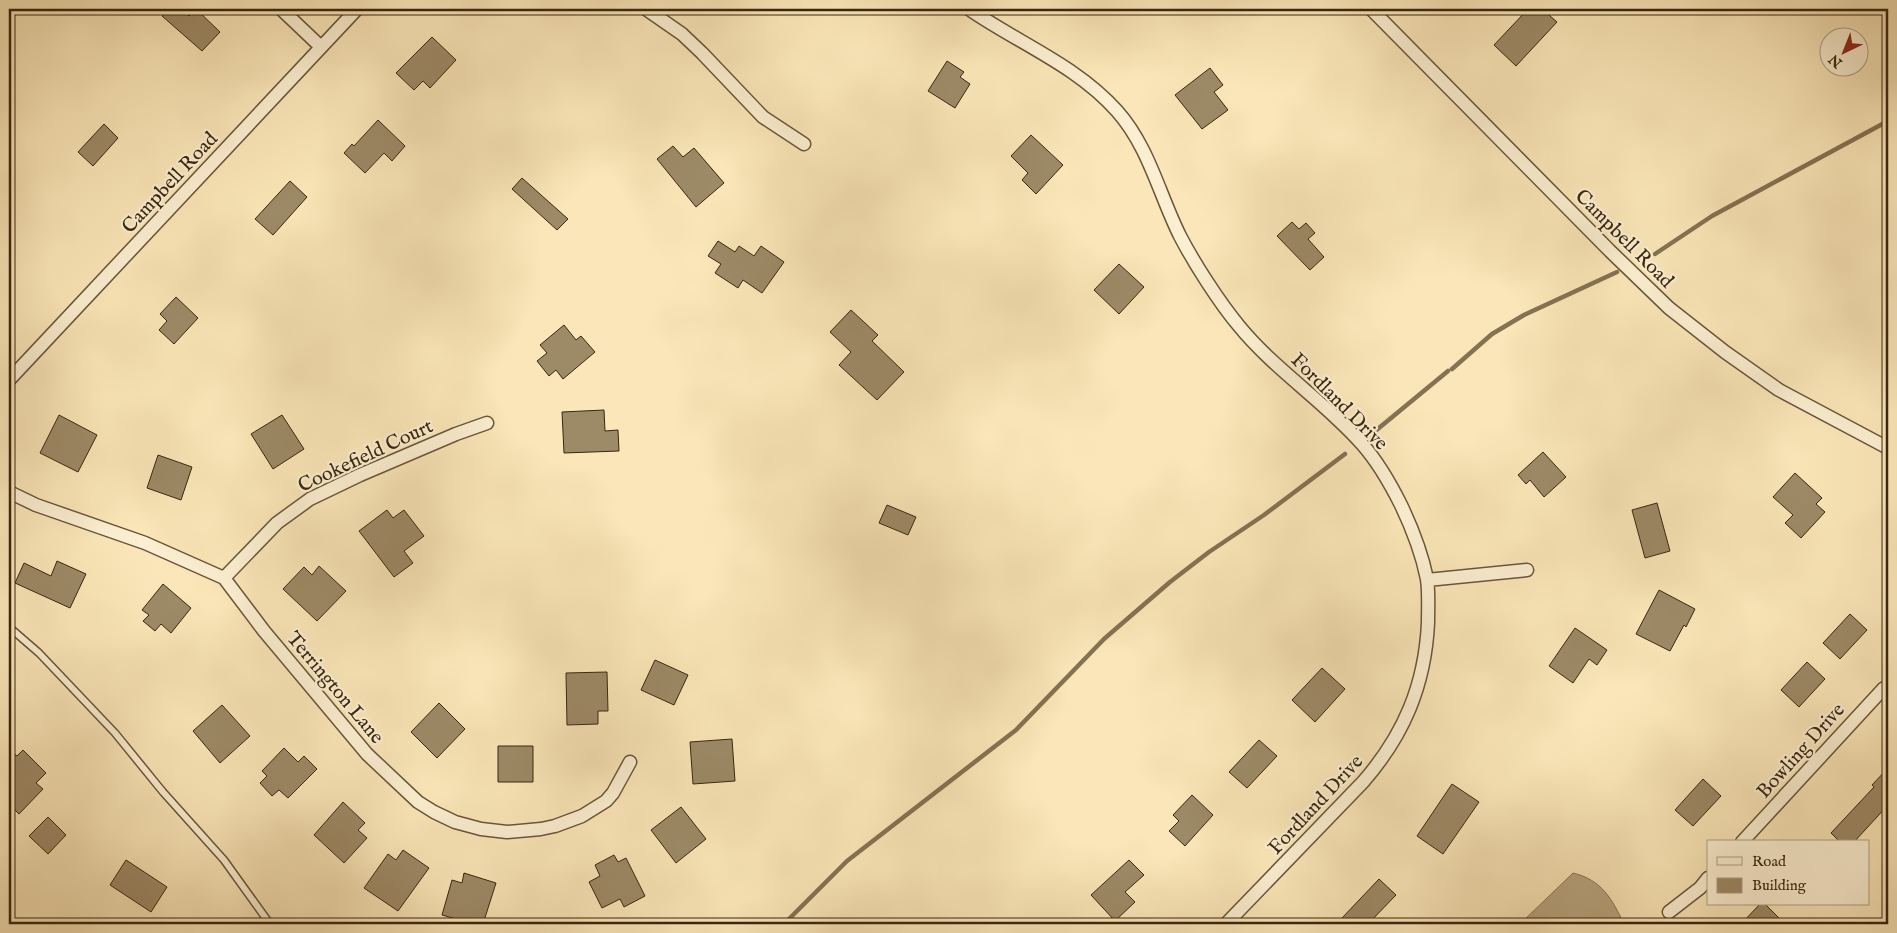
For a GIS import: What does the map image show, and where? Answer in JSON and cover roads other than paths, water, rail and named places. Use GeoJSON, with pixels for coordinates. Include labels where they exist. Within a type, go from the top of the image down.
{"type":"FeatureCollection","features":[{"type":"Feature","properties":{"kind":"street"},"geometry":{"type":"LineString","coordinates":[[281,9],[321,47]]}},
{"type":"Feature","properties":{"kind":"street","name":"Campbell Road"},"geometry":{"type":"LineString","coordinates":[[9,380],[357,9]]}},
{"type":"Feature","properties":{"kind":"street"},"geometry":{"type":"LineString","coordinates":[[646,9],[676,30],[702,52],[763,117],[804,144]]}},
{"type":"Feature","properties":{"kind":"street","name":"Fordland Drive"},"geometry":{"type":"LineString","coordinates":[[969,9],[1075,74],[1117,111],[1134,134],[1149,161],[1181,237],[1238,326],[1273,362],[1362,444],[1378,464],[1388,481],[1416,540],[1427,580],[1427,643],[1409,714],[1386,754],[1364,782],[1226,924]]}},
{"type":"Feature","properties":{"kind":"street","name":"Campbell Road"},"geometry":{"type":"LineString","coordinates":[[1371,9],[1610,251],[1669,308],[1725,352],[1779,390],[1888,448]]}},
{"type":"Feature","properties":{"kind":"street","name":"Cookefield Court"},"geometry":{"type":"LineString","coordinates":[[224,578],[277,523],[310,499],[369,471],[487,423]]}},
{"type":"Feature","properties":{"kind":"street","name":"Terrington Lane"},"geometry":{"type":"LineString","coordinates":[[9,492],[36,505],[145,543],[224,578],[264,631],[368,754],[418,802],[455,822],[481,829],[507,832],[555,826],[582,816],[606,801],[613,793],[630,762]]}},
{"type":"Feature","properties":{"kind":"street"},"geometry":{"type":"LineString","coordinates":[[1427,580],[1527,570]]}},
{"type":"Feature","properties":{"kind":"street","name":"Bowling Drive"},"geometry":{"type":"LineString","coordinates":[[1744,840],[1856,716],[1888,686]]}},
{"type":"Feature","properties":{"kind":"street"},"geometry":{"type":"LineString","coordinates":[[1669,912],[1700,888],[1707,879]]}},
{"type":"Feature","properties":{"kind":"lane"},"geometry":{"type":"LineString","coordinates":[[9,627],[39,653],[108,726],[163,792],[224,860],[270,924]]}},
{"type":"Feature","properties":{"kind":"waterway"},"geometry":{"type":"LineString","coordinates":[[1655,254],[1712,216],[1888,121]]}},
{"type":"Feature","properties":{"kind":"waterway"},"geometry":{"type":"LineString","coordinates":[[1452,369],[1492,334],[1524,315],[1617,272]]}},
{"type":"Feature","properties":{"kind":"waterway"},"geometry":{"type":"LineString","coordinates":[[1368,437],[1448,371]]}},
{"type":"Feature","properties":{"kind":"waterway"},"geometry":{"type":"LineString","coordinates":[[784,924],[847,861],[1016,730],[1104,639],[1170,582],[1345,454]]}}]}
